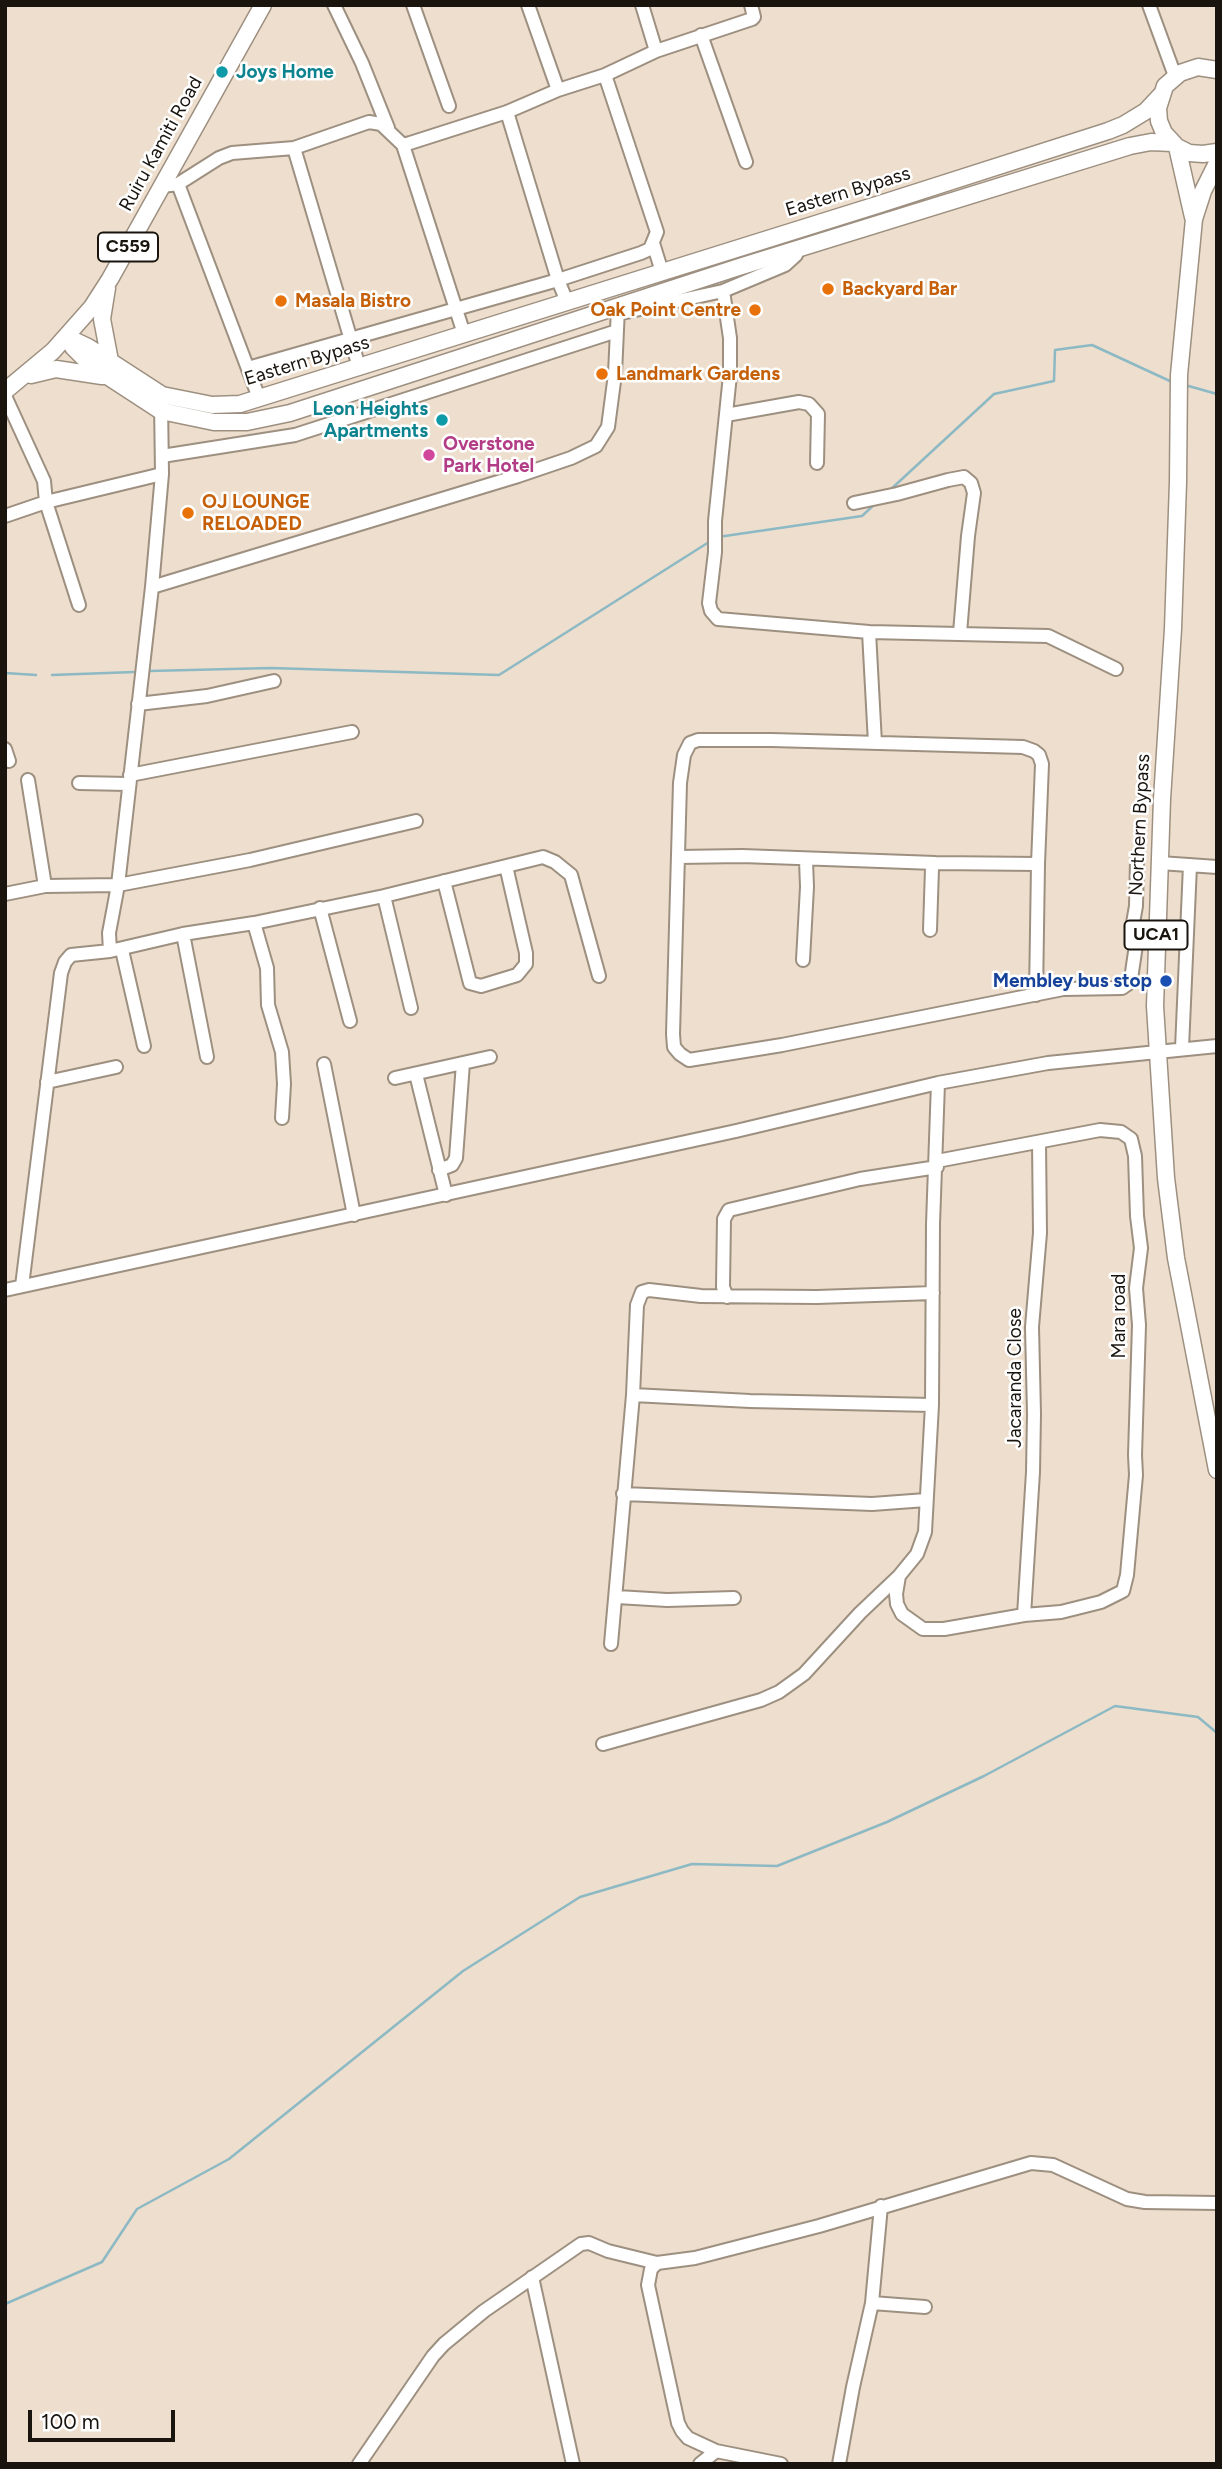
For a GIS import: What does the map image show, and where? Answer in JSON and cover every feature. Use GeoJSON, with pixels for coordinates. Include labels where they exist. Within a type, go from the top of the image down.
{"type":"FeatureCollection","features":[{"type":"Feature","properties":{"kind":"main road","name":"Ruiru Kamiti Road"},"geometry":{"type":"LineString","coordinates":[[5,394],[67,337],[92,307],[170,185],[263,5]]}},
{"type":"Feature","properties":{"kind":"main road"},"geometry":{"type":"LineString","coordinates":[[1175,76],[1198,67],[1217,70]]}},
{"type":"Feature","properties":{"kind":"main road","name":"Eastern Bypass"},"geometry":{"type":"LineString","coordinates":[[108,369],[162,395],[212,405],[240,404],[1108,131],[1146,111],[1175,76]]}},
{"type":"Feature","properties":{"kind":"main road"},"geometry":{"type":"LineString","coordinates":[[1161,95],[1159,121],[1164,133],[1174,145]]}},
{"type":"Feature","properties":{"kind":"main road","name":"Eastern Bypass"},"geometry":{"type":"LineString","coordinates":[[67,337],[78,340],[108,369],[161,411],[221,422],[247,422],[290,413],[617,310],[798,248],[1130,146],[1151,142],[1174,145],[1189,153],[1217,152]]}},
{"type":"Feature","properties":{"kind":"main road","name":"UCA1"},"geometry":{"type":"LineString","coordinates":[[1174,145],[1194,219]]}},
{"type":"Feature","properties":{"kind":"main road","name":"UCA1"},"geometry":{"type":"LineString","coordinates":[[1194,219],[1203,191],[1217,163]]}},
{"type":"Feature","properties":{"kind":"main road","name":"Northern Bypass"},"geometry":{"type":"LineString","coordinates":[[1194,219],[1178,396],[1173,629],[1156,933],[1157,1050],[1166,1178],[1176,1258],[1217,1470]]}},
{"type":"Feature","properties":{"kind":"main road"},"geometry":{"type":"LineString","coordinates":[[23,378],[46,370],[108,369],[102,319],[110,279]]}},
{"type":"Feature","properties":{"kind":"street"},"geometry":{"type":"LineString","coordinates":[[334,5],[362,63],[388,129]]}},
{"type":"Feature","properties":{"kind":"street"},"geometry":{"type":"LineString","coordinates":[[413,5],[449,106]]}},
{"type":"Feature","properties":{"kind":"street"},"geometry":{"type":"LineString","coordinates":[[528,5],[558,90]]}},
{"type":"Feature","properties":{"kind":"street"},"geometry":{"type":"LineString","coordinates":[[642,5],[656,51]]}},
{"type":"Feature","properties":{"kind":"street"},"geometry":{"type":"LineString","coordinates":[[403,145],[507,113],[558,90],[605,75],[656,51],[752,19],[754,17],[751,5]]}},
{"type":"Feature","properties":{"kind":"street"},"geometry":{"type":"LineString","coordinates":[[1149,5],[1175,76]]}},
{"type":"Feature","properties":{"kind":"street"},"geometry":{"type":"LineString","coordinates":[[701,34],[746,162]]}},
{"type":"Feature","properties":{"kind":"street"},"geometry":{"type":"LineString","coordinates":[[248,368],[455,311],[650,249],[657,232],[605,75]]}},
{"type":"Feature","properties":{"kind":"street"},"geometry":{"type":"LineString","coordinates":[[507,113],[566,302]]}},
{"type":"Feature","properties":{"kind":"street"},"geometry":{"type":"LineString","coordinates":[[259,398],[170,185],[232,153],[294,148],[369,122],[381,124],[388,129],[403,145],[464,334]]}},
{"type":"Feature","properties":{"kind":"street"},"geometry":{"type":"LineString","coordinates":[[294,148],[359,367]]}},
{"type":"Feature","properties":{"kind":"street"},"geometry":{"type":"LineString","coordinates":[[653,243],[662,272]]}},
{"type":"Feature","properties":{"kind":"street"},"geometry":{"type":"LineString","coordinates":[[152,587],[518,476],[571,458],[596,446],[608,427],[615,374],[617,310],[723,291],[786,265],[796,255],[798,248]]}},
{"type":"Feature","properties":{"kind":"street"},"geometry":{"type":"LineString","coordinates":[[723,291],[730,338],[709,603],[718,619],[869,632],[1048,636],[1116,669]]}},
{"type":"Feature","properties":{"kind":"street"},"geometry":{"type":"LineString","coordinates":[[482,303],[489,326]]}},
{"type":"Feature","properties":{"kind":"street"},"geometry":{"type":"LineString","coordinates":[[162,456],[295,435],[617,331]]}},
{"type":"Feature","properties":{"kind":"street"},"geometry":{"type":"LineString","coordinates":[[477,353],[482,374]]}},
{"type":"Feature","properties":{"kind":"street"},"geometry":{"type":"LineString","coordinates":[[5,394],[44,481],[46,502],[79,605]]}},
{"type":"Feature","properties":{"kind":"street"},"geometry":{"type":"LineString","coordinates":[[144,1046],[110,933],[118,885],[152,587],[162,474],[162,395]]}},
{"type":"Feature","properties":{"kind":"street"},"geometry":{"type":"LineString","coordinates":[[726,415],[799,402],[809,404],[818,414],[817,463]]}},
{"type":"Feature","properties":{"kind":"street"},"geometry":{"type":"LineString","coordinates":[[290,413],[295,435]]}},
{"type":"Feature","properties":{"kind":"street"},"geometry":{"type":"LineString","coordinates":[[5,516],[46,502],[162,474]]}},
{"type":"Feature","properties":{"kind":"street"},"geometry":{"type":"LineString","coordinates":[[854,503],[964,477],[971,483],[974,494],[960,633]]}},
{"type":"Feature","properties":{"kind":"street"},"geometry":{"type":"LineString","coordinates":[[869,632],[875,743]]}},
{"type":"Feature","properties":{"kind":"street"},"geometry":{"type":"LineString","coordinates":[[138,704],[207,696],[274,681]]}},
{"type":"Feature","properties":{"kind":"street"},"geometry":{"type":"LineString","coordinates":[[79,783],[129,780],[352,732]]}},
{"type":"Feature","properties":{"kind":"street"},"geometry":{"type":"LineString","coordinates":[[1036,995],[1042,764],[1039,755],[1034,751],[1023,747],[875,743],[698,740],[690,743],[684,755],[680,783],[673,1034],[674,1047],[689,1060],[782,1045],[1036,995],[1063,989],[1126,986],[1131,979],[1132,959],[1140,940],[1149,932],[1156,933]]}},
{"type":"Feature","properties":{"kind":"street"},"geometry":{"type":"LineString","coordinates":[[28,780],[45,886]]}},
{"type":"Feature","properties":{"kind":"street"},"geometry":{"type":"LineString","coordinates":[[5,894],[45,886],[118,885],[250,860],[416,821]]}},
{"type":"Feature","properties":{"kind":"street"},"geometry":{"type":"LineString","coordinates":[[677,857],[742,856],[806,860],[1038,864]]}},
{"type":"Feature","properties":{"kind":"street"},"geometry":{"type":"LineString","coordinates":[[22,1286],[61,973],[71,955],[116,951],[183,934],[254,923],[384,896],[543,857],[555,862],[571,875],[598,976]]}},
{"type":"Feature","properties":{"kind":"street"},"geometry":{"type":"LineString","coordinates":[[803,960],[806,860]]}},
{"type":"Feature","properties":{"kind":"street"},"geometry":{"type":"LineString","coordinates":[[1137,860],[1133,923],[1140,940]]}},
{"type":"Feature","properties":{"kind":"street"},"geometry":{"type":"LineString","coordinates":[[930,930],[932,868],[935,863]]}},
{"type":"Feature","properties":{"kind":"street"},"geometry":{"type":"LineString","coordinates":[[1160,863],[1217,867]]}},
{"type":"Feature","properties":{"kind":"street"},"geometry":{"type":"LineString","coordinates":[[1182,1048],[1191,865]]}},
{"type":"Feature","properties":{"kind":"street"},"geometry":{"type":"LineString","coordinates":[[444,881],[470,983],[481,986],[517,975],[526,964],[526,953],[506,866]]}},
{"type":"Feature","properties":{"kind":"street"},"geometry":{"type":"LineString","coordinates":[[384,896],[411,1008]]}},
{"type":"Feature","properties":{"kind":"street"},"geometry":{"type":"LineString","coordinates":[[320,908],[350,1021]]}},
{"type":"Feature","properties":{"kind":"street"},"geometry":{"type":"LineString","coordinates":[[254,923],[267,968],[268,1006],[282,1052],[282,1118]]}},
{"type":"Feature","properties":{"kind":"street"},"geometry":{"type":"LineString","coordinates":[[183,934],[207,1057]]}},
{"type":"Feature","properties":{"kind":"street"},"geometry":{"type":"LineString","coordinates":[[5,1290],[736,1131],[938,1083],[1048,1063],[1217,1046]]}},
{"type":"Feature","properties":{"kind":"street"},"geometry":{"type":"LineString","coordinates":[[395,1078],[490,1057]]}},
{"type":"Feature","properties":{"kind":"street"},"geometry":{"type":"LineString","coordinates":[[439,1170],[452,1165],[456,1158],[463,1063]]}},
{"type":"Feature","properties":{"kind":"street"},"geometry":{"type":"LineString","coordinates":[[324,1064],[354,1214]]}},
{"type":"Feature","properties":{"kind":"street"},"geometry":{"type":"LineString","coordinates":[[47,1082],[116,1067]]}},
{"type":"Feature","properties":{"kind":"street"},"geometry":{"type":"LineString","coordinates":[[416,1074],[446,1195]]}},
{"type":"Feature","properties":{"kind":"street"},"geometry":{"type":"LineString","coordinates":[[603,1744],[761,1700],[779,1692],[804,1674],[860,1613],[899,1576],[921,1546],[925,1532],[932,1405],[933,1224],[938,1083]]}},
{"type":"Feature","properties":{"kind":"street","name":"Mara road"},"geometry":{"type":"LineString","coordinates":[[727,1297],[723,1287],[724,1219],[729,1210],[860,1179],[1100,1130],[1121,1132],[1131,1139],[1135,1156],[1141,1248],[1136,1288],[1139,1325],[1136,1475],[1127,1575],[1123,1591],[1112,1598],[1061,1612],[1024,1615]]}},
{"type":"Feature","properties":{"kind":"street","name":"Jacaranda Close"},"geometry":{"type":"LineString","coordinates":[[1024,1615],[1033,1472],[1031,1346],[1040,1233],[1039,1142]]}},
{"type":"Feature","properties":{"kind":"street"},"geometry":{"type":"LineString","coordinates":[[611,1644],[633,1395],[637,1305],[642,1292],[649,1290],[727,1297],[933,1293]]}},
{"type":"Feature","properties":{"kind":"street"},"geometry":{"type":"LineString","coordinates":[[633,1395],[932,1405]]}},
{"type":"Feature","properties":{"kind":"street"},"geometry":{"type":"LineString","coordinates":[[623,1494],[872,1504],[926,1500]]}},
{"type":"Feature","properties":{"kind":"street"},"geometry":{"type":"LineString","coordinates":[[899,1576],[896,1594],[900,1611],[923,1629],[944,1629],[1024,1615]]}},
{"type":"Feature","properties":{"kind":"street"},"geometry":{"type":"LineString","coordinates":[[617,1597],[667,1600],[734,1598]]}},
{"type":"Feature","properties":{"kind":"street"},"geometry":{"type":"LineString","coordinates":[[359,2464],[444,2344],[532,2277],[581,2245],[589,2243],[608,2251],[657,2263],[695,2258],[765,2241],[1031,2163],[1053,2165],[1127,2199],[1145,2202],[1217,2203]]}},
{"type":"Feature","properties":{"kind":"street"},"geometry":{"type":"LineString","coordinates":[[839,2464],[872,2303],[881,2206]]}},
{"type":"Feature","properties":{"kind":"street"},"geometry":{"type":"LineString","coordinates":[[657,2263],[651,2269],[648,2285],[678,2423],[688,2438],[716,2451],[781,2464]]}},
{"type":"Feature","properties":{"kind":"street"},"geometry":{"type":"LineString","coordinates":[[532,2277],[573,2464]]}},
{"type":"Feature","properties":{"kind":"street"},"geometry":{"type":"LineString","coordinates":[[872,2303],[925,2307]]}},
{"type":"Feature","properties":{"kind":"street"},"geometry":{"type":"LineString","coordinates":[[700,2464],[716,2451]]}},
{"type":"Feature","properties":{"kind":"waterway"},"geometry":{"type":"LineString","coordinates":[[889,491],[994,394],[1054,381],[1055,350],[1092,345],[1172,382]]}},
{"type":"Feature","properties":{"kind":"waterway"},"geometry":{"type":"LineString","coordinates":[[1185,385],[1217,394]]}},
{"type":"Feature","properties":{"kind":"waterway"},"geometry":{"type":"LineString","coordinates":[[718,537],[862,516],[876,503]]}},
{"type":"Feature","properties":{"kind":"waterway"},"geometry":{"type":"LineString","coordinates":[[149,671],[271,668],[499,675],[709,542]]}},
{"type":"Feature","properties":{"kind":"waterway"},"geometry":{"type":"LineString","coordinates":[[52,675],[134,672]]}},
{"type":"Feature","properties":{"kind":"waterway"},"geometry":{"type":"LineString","coordinates":[[5,673],[36,675]]}},
{"type":"Feature","properties":{"kind":"waterway"},"geometry":{"type":"LineString","coordinates":[[5,2304],[102,2262],[137,2209],[229,2159],[463,1971],[580,1897],[692,1864],[777,1866],[887,1822],[984,1776],[1115,1706],[1198,1717],[1217,1733]]}},
{"type":"Feature","properties":{"kind":"place","name":"Joys Home"},"geometry":{"type":"Point","coordinates":[222,72]}},
{"type":"Feature","properties":{"kind":"place","name":"Backyard Bar"},"geometry":{"type":"Point","coordinates":[828,289]}},
{"type":"Feature","properties":{"kind":"place","name":"Masala Bistro"},"geometry":{"type":"Point","coordinates":[281,301]}},
{"type":"Feature","properties":{"kind":"place","name":"Oak Point Centre"},"geometry":{"type":"Point","coordinates":[755,310]}},
{"type":"Feature","properties":{"kind":"place","name":"Landmark Gardens"},"geometry":{"type":"Point","coordinates":[602,374]}},
{"type":"Feature","properties":{"kind":"place","name":"Leon Heights Apartments"},"geometry":{"type":"Point","coordinates":[442,420]}},
{"type":"Feature","properties":{"kind":"place","name":"Overstone Park Hotel"},"geometry":{"type":"Point","coordinates":[429,455]}},
{"type":"Feature","properties":{"kind":"place","name":"OJ LOUNGE RELOADED"},"geometry":{"type":"Point","coordinates":[188,513]}},
{"type":"Feature","properties":{"kind":"place","name":"Membley bus stop"},"geometry":{"type":"Point","coordinates":[1166,981]}}]}
